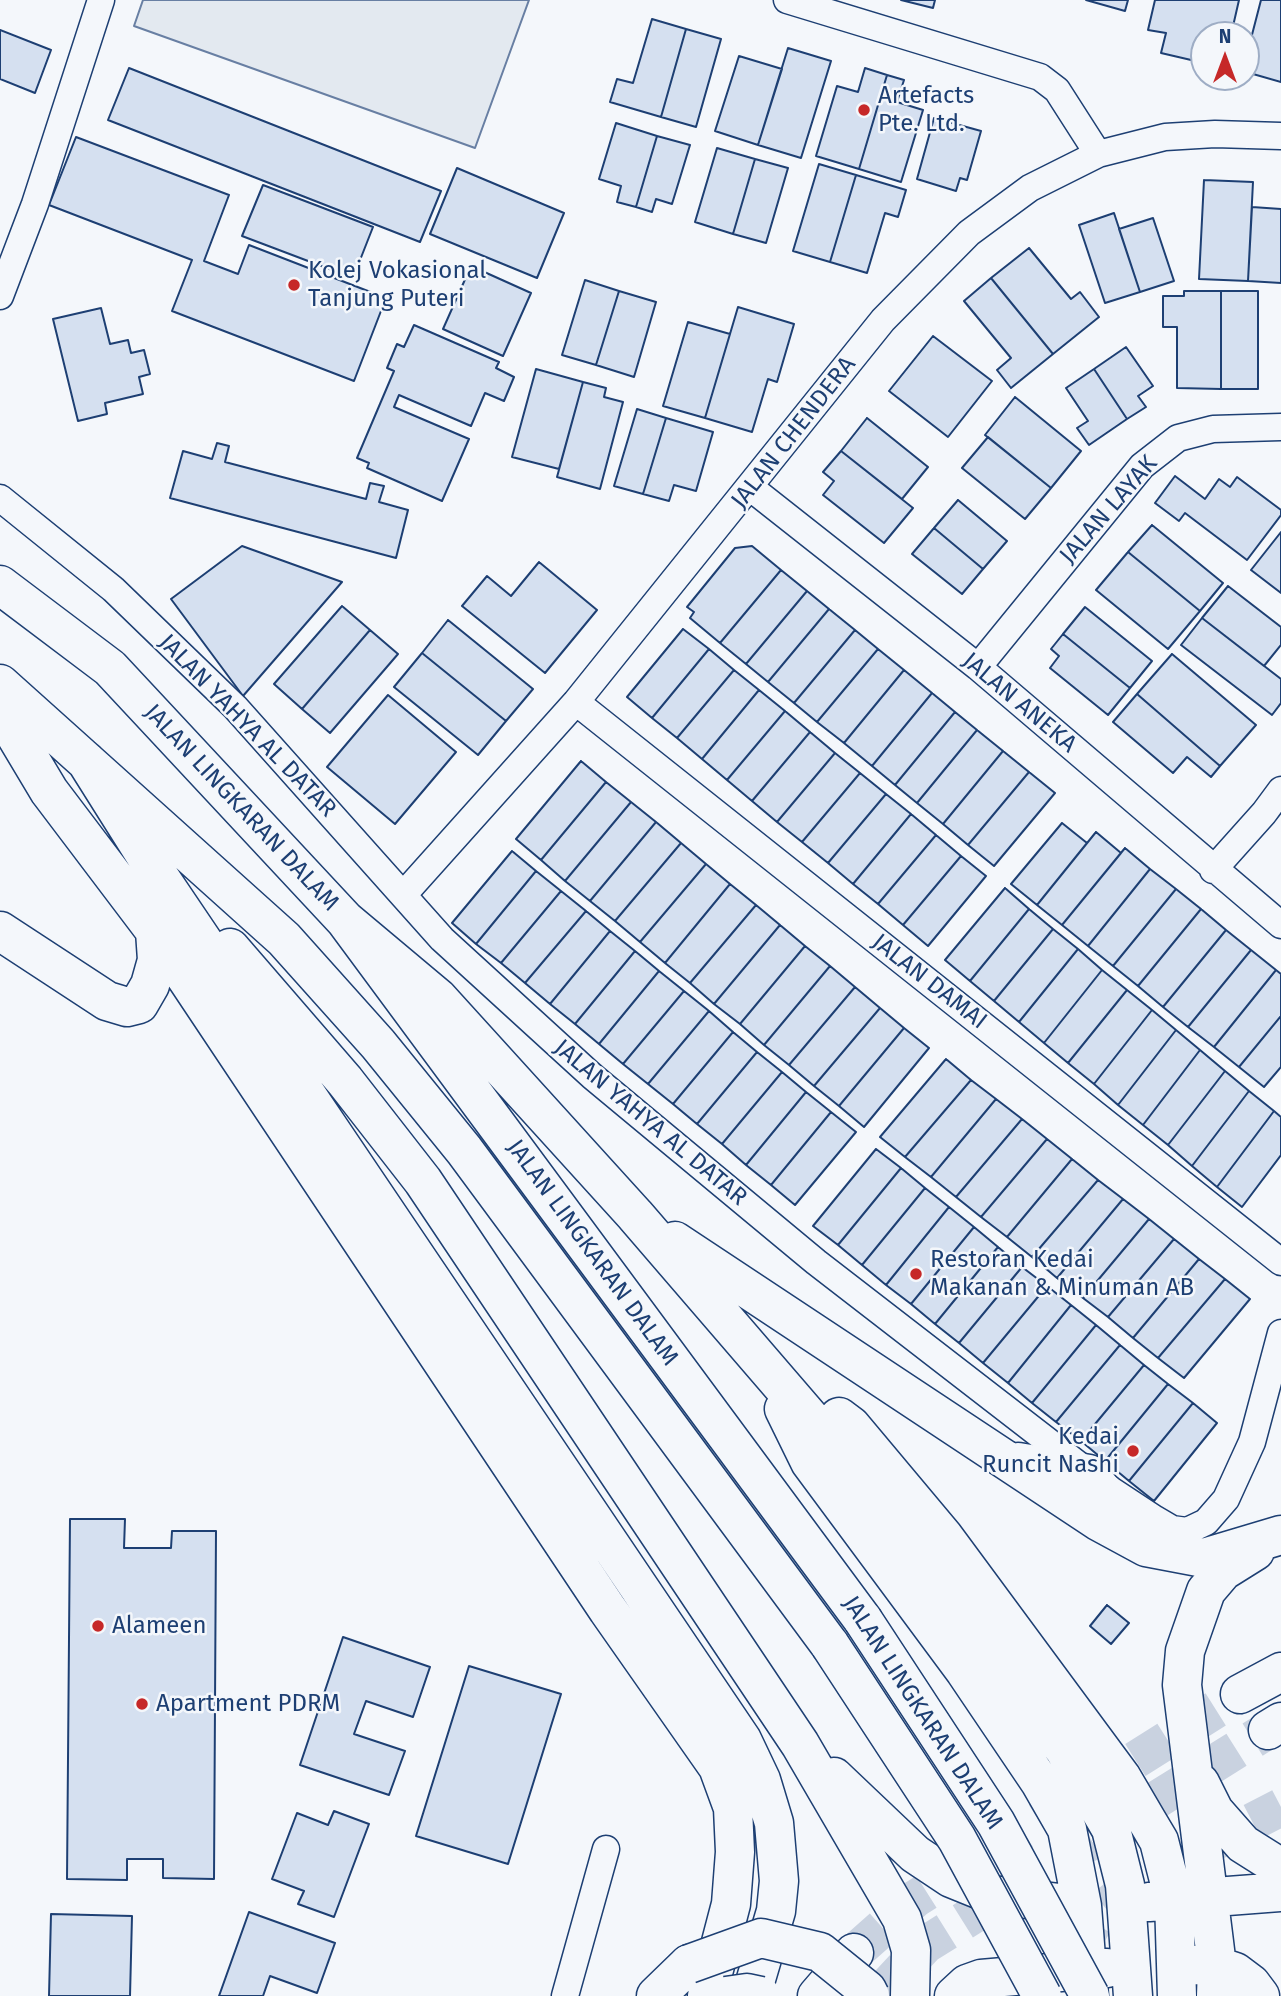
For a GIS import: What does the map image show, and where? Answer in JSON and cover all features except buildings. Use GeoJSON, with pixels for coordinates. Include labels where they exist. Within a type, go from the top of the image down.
{"type":"FeatureCollection","features":[{"type":"Feature","properties":{"kind":"highway","name":"JALAN LINGKARAN DALAM"},"geometry":{"type":"LineString","coordinates":[[0,586],[110,668],[345,920],[863,1620],[996,1823],[1089,1987]]}},
{"type":"Feature","properties":{"kind":"highway","name":"JALAN LINGKARAN DALAM"},"geometry":{"type":"LineString","coordinates":[[0,684],[284,939],[378,1044],[464,1150],[830,1645],[957,1839],[1042,1996]]}},
{"type":"Feature","properties":{"kind":"highway"},"geometry":{"type":"LineString","coordinates":[[0,709],[21,748],[63,812],[155,931],[608,1610],[718,1767],[733,1808],[735,1852],[731,1904],[698,1980]]}},
{"type":"Feature","properties":{"kind":"highway"},"geometry":{"type":"LineString","coordinates":[[86,761],[152,866],[743,1740],[761,1780],[774,1823],[779,1881],[776,1911],[751,1996]]}},
{"type":"Feature","properties":{"kind":"highway"},"geometry":{"type":"LineString","coordinates":[[152,866],[261,980],[423,1181],[800,1744],[902,1919],[911,1950],[910,1996]]}},
{"type":"Feature","properties":{"kind":"highway"},"geometry":{"type":"LineString","coordinates":[[345,920],[438,998],[635,1215],[840,1452],[1064,1749],[1111,1829],[1128,1904],[1132,1981]]}},
{"type":"Feature","properties":{"kind":"highway"},"geometry":{"type":"LineString","coordinates":[[0,931],[107,1001],[127,1007],[139,1004],[150,985],[157,960],[155,931]]}},
{"type":"Feature","properties":{"kind":"highway"},"geometry":{"type":"LineString","coordinates":[[635,1215],[1098,1521],[1146,1547],[1204,1558],[1281,1535]]}},
{"type":"Feature","properties":{"kind":"highway"},"geometry":{"type":"LineString","coordinates":[[758,1357],[851,1426],[944,1537],[1122,1778],[1190,1899],[1217,1981]]}},
{"type":"Feature","properties":{"kind":"highway"},"geometry":{"type":"LineString","coordinates":[[758,1357],[810,1462],[904,1586],[1040,1782],[1068,1829],[1082,1906],[1089,1987]]}},
{"type":"Feature","properties":{"kind":"highway"},"geometry":{"type":"LineString","coordinates":[[1006,1460],[1089,1474],[1146,1547]]}},
{"type":"Feature","properties":{"kind":"highway"},"geometry":{"type":"LineString","coordinates":[[1177,1980],[1190,1899],[1194,1772],[1182,1685],[1185,1651],[1193,1621],[1206,1591],[1223,1571],[1281,1535]]}},
{"type":"Feature","properties":{"kind":"highway"},"geometry":{"type":"LineString","coordinates":[[1240,1694],[1281,1672]]}},
{"type":"Feature","properties":{"kind":"highway"},"geometry":{"type":"LineString","coordinates":[[800,1744],[915,1854],[951,1878],[993,1895],[1082,1906],[1281,1892]]}},
{"type":"Feature","properties":{"kind":"highway"},"geometry":{"type":"LineString","coordinates":[[1194,1772],[1213,1811],[1243,1844],[1281,1867]]}},
{"type":"Feature","properties":{"kind":"highway"},"geometry":{"type":"LineString","coordinates":[[656,1996],[698,1980],[761,1938],[820,1952],[867,1990],[870,1996]]}},
{"type":"Feature","properties":{"kind":"highway"},"geometry":{"type":"LineString","coordinates":[[817,1996],[854,1953]]}},
{"type":"Feature","properties":{"kind":"highway"},"geometry":{"type":"LineString","coordinates":[[954,1996],[967,1984],[981,1979],[1089,1987],[1132,1981],[1217,1981],[1235,1972],[1251,1984],[1260,1996]]}},
{"type":"Feature","properties":{"kind":"highway"},"geometry":{"type":"LineString","coordinates":[[726,1996],[747,1993],[761,1996]]}},
{"type":"Feature","properties":{"kind":"street"},"geometry":{"type":"LineString","coordinates":[[0,296],[35,204],[100,0]]}},
{"type":"Feature","properties":{"kind":"street"},"geometry":{"type":"LineString","coordinates":[[787,0],[1040,77],[1057,90],[1098,154]]}},
{"type":"Feature","properties":{"kind":"street","name":"JALAN CHENDERA"},"geometry":{"type":"LineString","coordinates":[[404,894],[576,702],[751,488],[883,320],[969,233],[1030,188],[1098,154],[1165,137],[1281,136]]}},
{"type":"Feature","properties":{"kind":"street","name":"JALAN LAYAK"},"geometry":{"type":"LineString","coordinates":[[978,667],[1142,466],[1178,438],[1213,429],[1281,427]]}},
{"type":"Feature","properties":{"kind":"street","name":"JALAN ANEKA"},"geometry":{"type":"LineString","coordinates":[[751,488],[978,667],[1213,870],[1281,925]]}},
{"type":"Feature","properties":{"kind":"street","name":"JALAN YAHYA AL DATAR"},"geometry":{"type":"LineString","coordinates":[[0,498],[113,589],[235,707],[442,939],[592,1076],[816,1262],[1089,1474],[1172,1529],[1187,1531],[1206,1522],[1226,1499],[1252,1442],[1281,1333]]}},
{"type":"Feature","properties":{"kind":"street","name":"JALAN DAMAI"},"geometry":{"type":"LineString","coordinates":[[576,702],[1281,1262]]}},
{"type":"Feature","properties":{"kind":"street"},"geometry":{"type":"LineString","coordinates":[[1213,870],[1281,790]]}},
{"type":"Feature","properties":{"kind":"street"},"geometry":{"type":"LineString","coordinates":[[565,1996],[606,1849]]}},
{"type":"Feature","properties":{"kind":"shaded area"},"geometry":{"type":"Polygon","coordinates":[[[143,0],[529,0],[475,148],[134,26],[143,0]]]}},
{"type":"Feature","properties":{"kind":"tunnel"},"geometry":{"type":"LineString","coordinates":[[854,1953],[915,1899],[1240,1694]]}},
{"type":"Feature","properties":{"kind":"tunnel"},"geometry":{"type":"LineString","coordinates":[[878,1996],[925,1945],[1268,1730]]}},
{"type":"Feature","properties":{"kind":"tunnel"},"geometry":{"type":"LineString","coordinates":[[1074,1955],[1101,1911],[1135,1883],[1281,1807]]}},
{"type":"Feature","properties":{"kind":"place","name":"Artefacts Pte. Ltd."},"geometry":{"type":"Point","coordinates":[864,110]}},
{"type":"Feature","properties":{"kind":"place","name":"Kolej Vokasional Tanjung Puteri"},"geometry":{"type":"Point","coordinates":[294,285]}},
{"type":"Feature","properties":{"kind":"place","name":"Restoran Kedai Makanan & Minuman AB"},"geometry":{"type":"Point","coordinates":[916,1274]}},
{"type":"Feature","properties":{"kind":"place","name":"Kedai Runcit Nashi"},"geometry":{"type":"Point","coordinates":[1133,1451]}},
{"type":"Feature","properties":{"kind":"place","name":"Alameen"},"geometry":{"type":"Point","coordinates":[98,1626]}},
{"type":"Feature","properties":{"kind":"place","name":"Apartment PDRM"},"geometry":{"type":"Point","coordinates":[142,1704]}}]}
